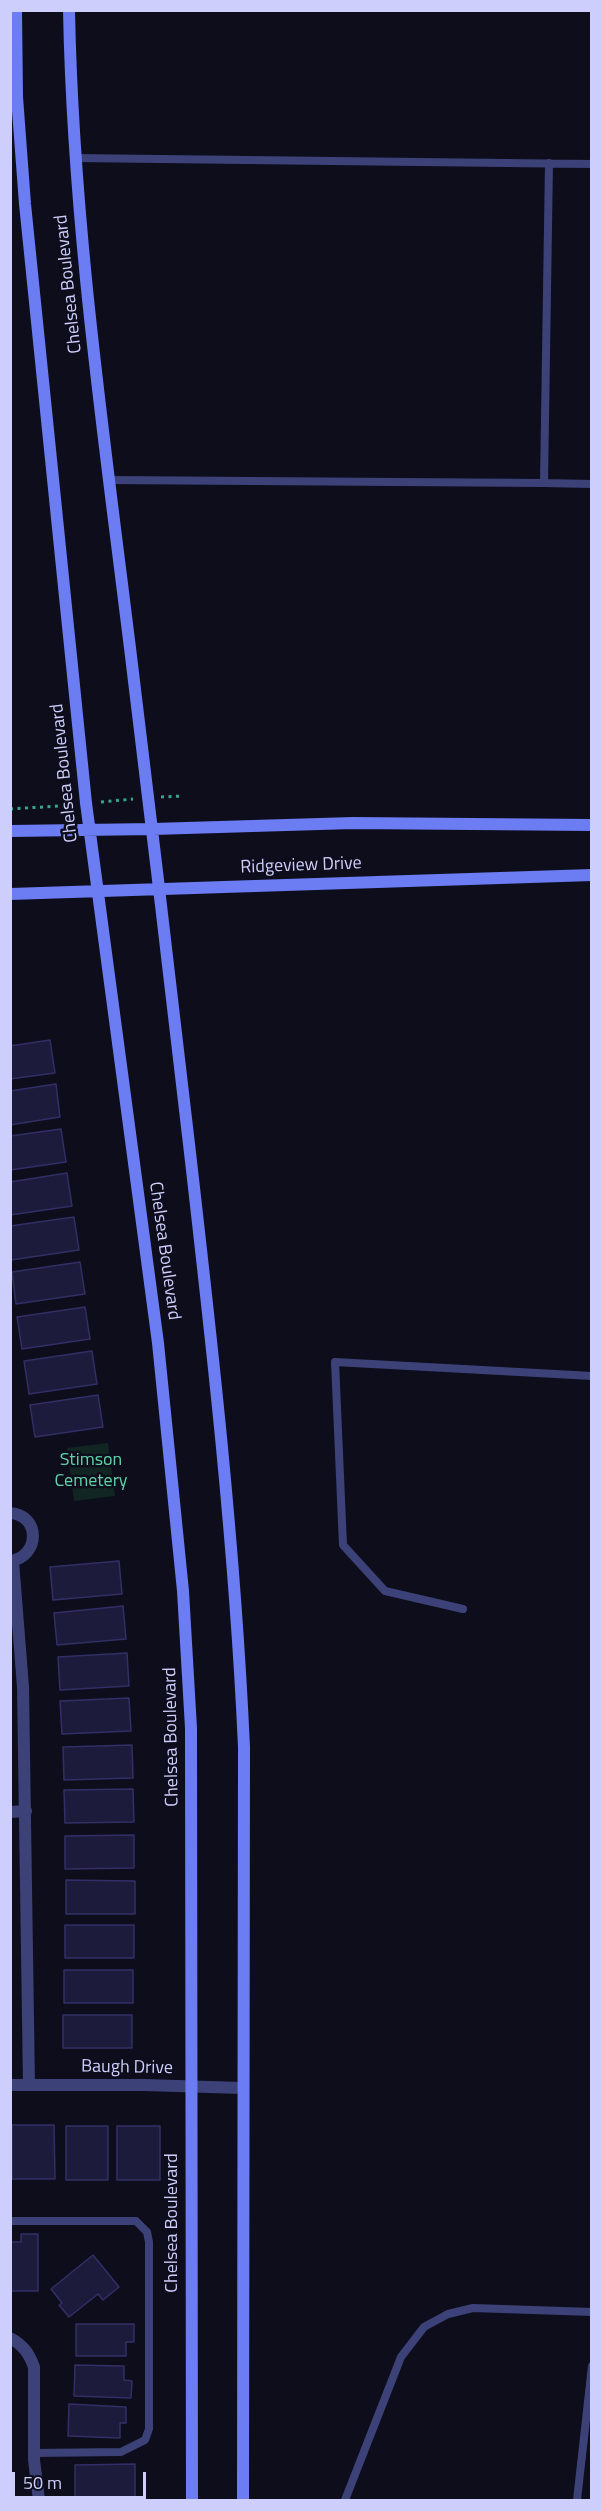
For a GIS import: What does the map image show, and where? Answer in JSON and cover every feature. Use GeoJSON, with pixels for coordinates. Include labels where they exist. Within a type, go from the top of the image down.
{"type":"FeatureCollection","features":[{"type":"Feature","properties":{"kind":"main road","name":"Chelsea Boulevard"},"geometry":{"type":"LineString","coordinates":[[15,10],[14,97],[89,829],[158,1343],[186,1623],[191,1728],[192,2500]]}},
{"type":"Feature","properties":{"kind":"main road","name":"Chelsea Boulevard"},"geometry":{"type":"LineString","coordinates":[[69,10],[74,158],[108,480],[153,829],[203,1272],[240,1644],[244,1747],[243,2500]]}},
{"type":"Feature","properties":{"kind":"main road"},"geometry":{"type":"LineString","coordinates":[[10,831],[353,823],[591,825]]}},
{"type":"Feature","properties":{"kind":"main road","name":"Ridgeview Drive"},"geometry":{"type":"LineString","coordinates":[[10,894],[591,875]]}},
{"type":"Feature","properties":{"kind":"street"},"geometry":{"type":"LineString","coordinates":[[10,1513],[23,1516],[29,1522],[34,1536],[29,1552],[12,1561],[23,1687],[29,2085]]}},
{"type":"Feature","properties":{"kind":"street"},"geometry":{"type":"LineString","coordinates":[[10,1812],[26,1811]]}},
{"type":"Feature","properties":{"kind":"street","name":"Baugh Drive"},"geometry":{"type":"LineString","coordinates":[[10,2085],[243,2088]]}},
{"type":"Feature","properties":{"kind":"street"},"geometry":{"type":"LineString","coordinates":[[10,2338],[22,2345],[30,2355],[34,2367],[34,2453],[39,2500]]}},
{"type":"Feature","properties":{"kind":"lane"},"geometry":{"type":"LineString","coordinates":[[74,158],[591,164]]}},
{"type":"Feature","properties":{"kind":"lane"},"geometry":{"type":"LineString","coordinates":[[544,483],[549,163]]}},
{"type":"Feature","properties":{"kind":"lane"},"geometry":{"type":"LineString","coordinates":[[108,480],[591,484]]}},
{"type":"Feature","properties":{"kind":"lane"},"geometry":{"type":"LineString","coordinates":[[463,1609],[385,1591],[343,1545],[336,1362],[591,1376]]}},
{"type":"Feature","properties":{"kind":"lane"},"geometry":{"type":"LineString","coordinates":[[10,2221],[136,2221],[147,2232],[149,2242],[149,2429],[145,2440],[121,2452],[34,2453]]}},
{"type":"Feature","properties":{"kind":"lane"},"geometry":{"type":"LineString","coordinates":[[345,2500],[400,2357],[424,2327],[448,2314],[473,2308],[591,2312]]}},
{"type":"Feature","properties":{"kind":"lane"},"geometry":{"type":"LineString","coordinates":[[577,2500],[591,2366]]}},
{"type":"Feature","properties":{"kind":"green space","name":"Stimson Cemetery"},"geometry":{"type":"Polygon","coordinates":[[[108,1443],[115,1496],[74,1501],[67,1448],[108,1443]]]}},
{"type":"Feature","properties":{"kind":"building"},"geometry":{"type":"Polygon","coordinates":[[[50,1040],[55,1073],[10,1079],[10,1046],[50,1040]]]}},
{"type":"Feature","properties":{"kind":"building"},"geometry":{"type":"Polygon","coordinates":[[[56,1084],[60,1117],[10,1125],[10,1091],[56,1084]]]}},
{"type":"Feature","properties":{"kind":"building"},"geometry":{"type":"Polygon","coordinates":[[[61,1129],[66,1162],[10,1170],[10,1136],[61,1129]]]}},
{"type":"Feature","properties":{"kind":"building"},"geometry":{"type":"Polygon","coordinates":[[[67,1173],[72,1206],[10,1215],[10,1182],[67,1173]]]}},
{"type":"Feature","properties":{"kind":"building"},"geometry":{"type":"Polygon","coordinates":[[[74,1217],[79,1250],[11,1260],[10,1226],[74,1217]]]}},
{"type":"Feature","properties":{"kind":"building"},"geometry":{"type":"Polygon","coordinates":[[[80,1262],[85,1294],[16,1304],[12,1272],[80,1262]]]}},
{"type":"Feature","properties":{"kind":"building"},"geometry":{"type":"Polygon","coordinates":[[[85,1307],[90,1339],[22,1349],[17,1317],[85,1307]]]}},
{"type":"Feature","properties":{"kind":"building"},"geometry":{"type":"Polygon","coordinates":[[[92,1351],[97,1384],[29,1394],[24,1361],[92,1351]]]}},
{"type":"Feature","properties":{"kind":"building"},"geometry":{"type":"Polygon","coordinates":[[[98,1395],[103,1427],[35,1437],[30,1405],[98,1395]]]}},
{"type":"Feature","properties":{"kind":"building"},"geometry":{"type":"Polygon","coordinates":[[[119,1561],[122,1594],[53,1600],[50,1567],[119,1561]]]}},
{"type":"Feature","properties":{"kind":"building"},"geometry":{"type":"Polygon","coordinates":[[[123,1606],[126,1639],[57,1645],[54,1613],[123,1606]]]}},
{"type":"Feature","properties":{"kind":"building"},"geometry":{"type":"Polygon","coordinates":[[[127,1653],[129,1686],[60,1690],[58,1657],[127,1653]]]}},
{"type":"Feature","properties":{"kind":"building"},"geometry":{"type":"Polygon","coordinates":[[[129,1698],[131,1731],[62,1734],[60,1701],[129,1698]]]}},
{"type":"Feature","properties":{"kind":"building"},"geometry":{"type":"Polygon","coordinates":[[[132,1745],[133,1778],[64,1780],[63,1747],[132,1745]]]}},
{"type":"Feature","properties":{"kind":"building"},"geometry":{"type":"Polygon","coordinates":[[[133,1789],[134,1822],[65,1823],[64,1790],[133,1789]]]}},
{"type":"Feature","properties":{"kind":"building"},"geometry":{"type":"Polygon","coordinates":[[[134,1835],[134,1868],[65,1869],[65,1836],[134,1835]]]}},
{"type":"Feature","properties":{"kind":"building"},"geometry":{"type":"Polygon","coordinates":[[[66,1880],[135,1881],[135,1914],[66,1914],[66,1880]]]}},
{"type":"Feature","properties":{"kind":"building"},"geometry":{"type":"Polygon","coordinates":[[[65,1925],[134,1925],[134,1958],[65,1958],[65,1925]]]}},
{"type":"Feature","properties":{"kind":"building"},"geometry":{"type":"Polygon","coordinates":[[[64,1970],[133,1970],[133,2003],[64,2003],[64,1970]]]}},
{"type":"Feature","properties":{"kind":"building"},"geometry":{"type":"Polygon","coordinates":[[[63,2015],[132,2015],[132,2048],[63,2048],[63,2015]]]}},
{"type":"Feature","properties":{"kind":"building"},"geometry":{"type":"Polygon","coordinates":[[[12,2125],[54,2125],[55,2179],[12,2179],[12,2125]]]}},
{"type":"Feature","properties":{"kind":"building"},"geometry":{"type":"Polygon","coordinates":[[[66,2126],[108,2126],[108,2180],[66,2180],[66,2126]]]}},
{"type":"Feature","properties":{"kind":"building"},"geometry":{"type":"Polygon","coordinates":[[[117,2126],[160,2126],[160,2180],[117,2180],[117,2126]]]}},
{"type":"Feature","properties":{"kind":"building"},"geometry":{"type":"Polygon","coordinates":[[[21,2234],[38,2234],[38,2291],[10,2291],[10,2242],[21,2242],[21,2234]]]}},
{"type":"Feature","properties":{"kind":"building"},"geometry":{"type":"Polygon","coordinates":[[[93,2255],[119,2287],[103,2300],[98,2294],[69,2317],[59,2305],[62,2303],[51,2289],[93,2255]]]}},
{"type":"Feature","properties":{"kind":"building"},"geometry":{"type":"Polygon","coordinates":[[[76,2324],[134,2324],[134,2342],[126,2342],[126,2356],[76,2356],[76,2324]]]}},
{"type":"Feature","properties":{"kind":"building"},"geometry":{"type":"Polygon","coordinates":[[[75,2365],[124,2366],[124,2380],[132,2381],[131,2398],[74,2396],[75,2365]]]}},
{"type":"Feature","properties":{"kind":"building"},"geometry":{"type":"Polygon","coordinates":[[[69,2404],[126,2407],[126,2423],[120,2423],[120,2438],[68,2436],[69,2404]]]}},
{"type":"Feature","properties":{"kind":"building"},"geometry":{"type":"Polygon","coordinates":[[[135,2464],[135,2497],[75,2498],[75,2465],[135,2464]]]}}]}
